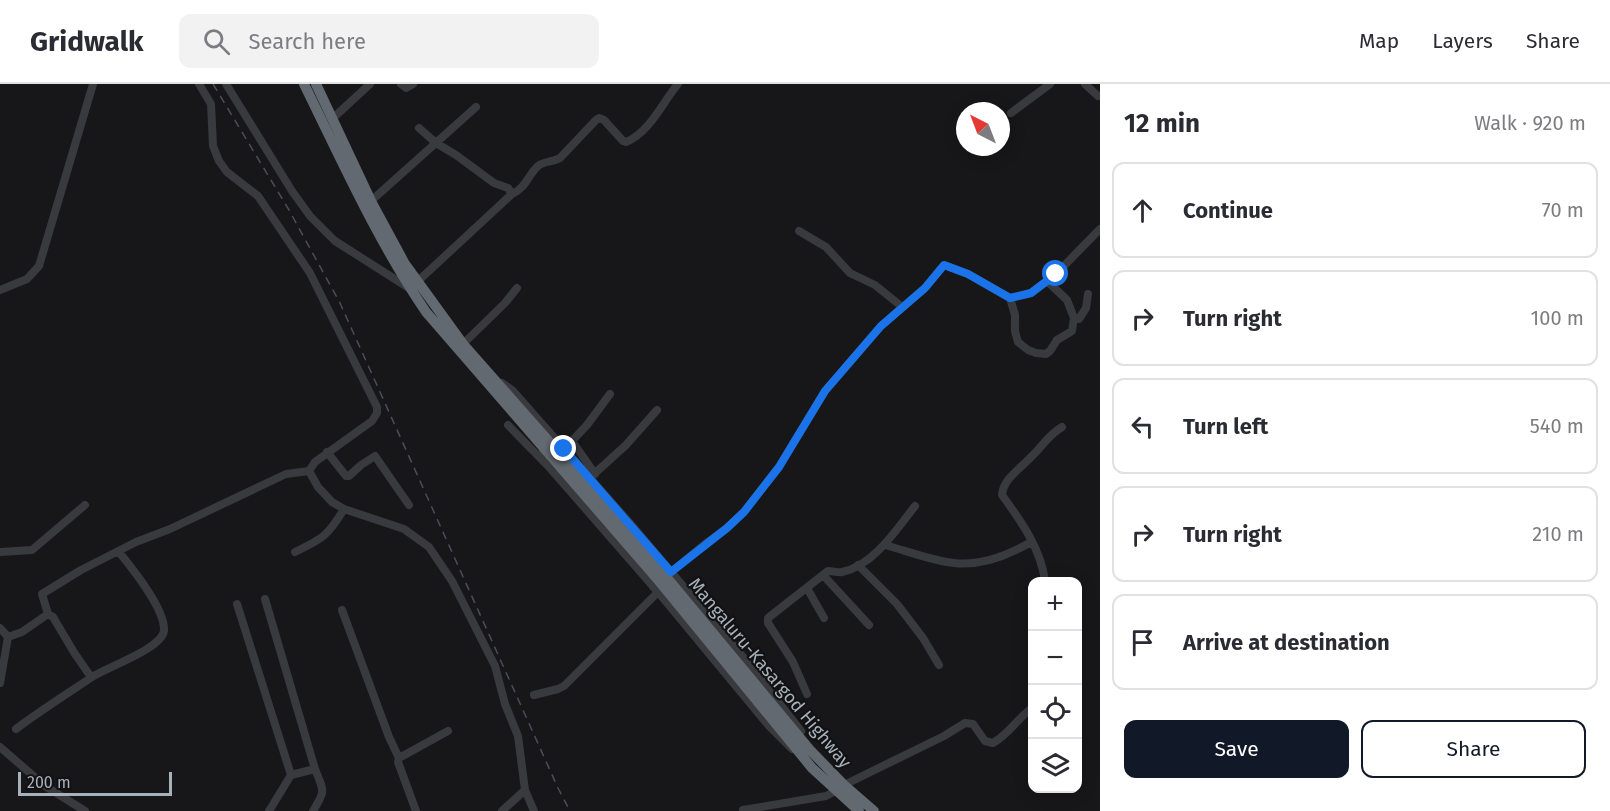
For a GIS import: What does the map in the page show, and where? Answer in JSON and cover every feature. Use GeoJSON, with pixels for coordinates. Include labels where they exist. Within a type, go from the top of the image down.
{"type":"FeatureCollection","features":[{"type":"Feature","properties":{"kind":"highway","name":"Mangaluru-Kasargod Highway"},"geometry":{"type":"LineString","coordinates":[[304,84],[375,229],[452,344],[661,581]]}},
{"type":"Feature","properties":{"kind":"highway","name":"Mangaluru-Kasargod Highway"},"geometry":{"type":"LineString","coordinates":[[316,84],[371,201],[414,285],[661,581],[859,811]]}},
{"type":"Feature","properties":{"kind":"highway","name":"Mangaluru-Kasargod Highway"},"geometry":{"type":"LineString","coordinates":[[840,788],[874,811]]}},
{"type":"Feature","properties":{"kind":"street"},"geometry":{"type":"LineString","coordinates":[[0,290],[27,279],[39,266],[93,84]]}},
{"type":"Feature","properties":{"kind":"street"},"geometry":{"type":"LineString","coordinates":[[91,677],[53,617],[48,614],[42,594],[81,570],[136,542],[170,529],[286,474],[309,471],[315,462],[372,421],[377,413],[375,401],[310,273],[258,196],[227,172],[219,161],[213,146],[211,104],[199,84]]}},
{"type":"Feature","properties":{"kind":"street"},"geometry":{"type":"LineString","coordinates":[[226,84],[310,216],[335,241],[414,285],[512,194],[527,183],[536,168],[560,158],[599,118],[604,120],[623,141],[630,141],[644,130],[678,84]]}},
{"type":"Feature","properties":{"kind":"street"},"geometry":{"type":"LineString","coordinates":[[332,118],[370,84]]}},
{"type":"Feature","properties":{"kind":"street"},"geometry":{"type":"LineString","coordinates":[[402,84],[406,88],[413,84]]}},
{"type":"Feature","properties":{"kind":"street"},"geometry":{"type":"LineString","coordinates":[[1011,113],[1050,84]]}},
{"type":"Feature","properties":{"kind":"street"},"geometry":{"type":"LineString","coordinates":[[1084,84],[1098,96]]}},
{"type":"Feature","properties":{"kind":"street"},"geometry":{"type":"LineString","coordinates":[[371,201],[476,107]]}},
{"type":"Feature","properties":{"kind":"street"},"geometry":{"type":"LineString","coordinates":[[418,128],[494,183],[508,188],[512,194]]}},
{"type":"Feature","properties":{"kind":"street"},"geometry":{"type":"LineString","coordinates":[[534,695],[564,686],[661,581],[744,512],[779,467],[825,391],[881,326],[925,288],[944,265],[968,274],[1010,298],[1031,293],[1047,281],[1100,230]]}},
{"type":"Feature","properties":{"kind":"street"},"geometry":{"type":"LineString","coordinates":[[799,231],[826,247],[850,273],[875,285],[902,306]]}},
{"type":"Feature","properties":{"kind":"street"},"geometry":{"type":"LineString","coordinates":[[1010,298],[1015,315],[1018,342],[1021,346],[1036,353],[1046,354],[1057,340],[1072,331],[1074,318],[1067,300],[1047,281]]}},
{"type":"Feature","properties":{"kind":"street"},"geometry":{"type":"LineString","coordinates":[[463,344],[517,288]]}},
{"type":"Feature","properties":{"kind":"street"},"geometry":{"type":"LineString","coordinates":[[1074,318],[1079,319],[1086,308],[1088,294]]}},
{"type":"Feature","properties":{"kind":"street"},"geometry":{"type":"LineString","coordinates":[[489,373],[512,390],[592,476]]}},
{"type":"Feature","properties":{"kind":"street"},"geometry":{"type":"LineString","coordinates":[[610,394],[572,441],[592,476],[661,581]]}},
{"type":"Feature","properties":{"kind":"street"},"geometry":{"type":"LineString","coordinates":[[592,476],[626,445],[657,411]]}},
{"type":"Feature","properties":{"kind":"street"},"geometry":{"type":"LineString","coordinates":[[508,425],[776,698],[805,737],[807,753]]}},
{"type":"Feature","properties":{"kind":"street"},"geometry":{"type":"LineString","coordinates":[[1044,577],[1043,568],[1023,524],[1002,495],[1002,489],[1034,455],[1048,436],[1062,427]]}},
{"type":"Feature","properties":{"kind":"street"},"geometry":{"type":"LineString","coordinates":[[543,449],[545,463]]}},
{"type":"Feature","properties":{"kind":"street"},"geometry":{"type":"LineString","coordinates":[[327,452],[346,476],[375,456],[409,505]]}},
{"type":"Feature","properties":{"kind":"street"},"geometry":{"type":"LineString","coordinates":[[309,471],[318,487],[332,502],[344,509],[396,526],[429,547],[452,581],[495,666],[505,704],[518,736],[525,790],[534,811]]}},
{"type":"Feature","properties":{"kind":"street"},"geometry":{"type":"LineString","coordinates":[[0,552],[32,550],[85,505]]}},
{"type":"Feature","properties":{"kind":"street"},"geometry":{"type":"LineString","coordinates":[[807,694],[793,662],[775,637],[768,618],[828,571],[843,572],[858,565],[885,545],[915,506]]}},
{"type":"Feature","properties":{"kind":"street"},"geometry":{"type":"LineString","coordinates":[[295,552],[323,538],[332,530],[344,509]]}},
{"type":"Feature","properties":{"kind":"street"},"geometry":{"type":"LineString","coordinates":[[885,545],[954,563],[978,562],[1009,555],[1031,542]]}},
{"type":"Feature","properties":{"kind":"street"},"geometry":{"type":"LineString","coordinates":[[16,729],[91,677],[116,666],[150,646],[162,636],[163,621],[142,580],[119,552]]}},
{"type":"Feature","properties":{"kind":"street"},"geometry":{"type":"LineString","coordinates":[[858,565],[897,604],[923,638],[939,665]]}},
{"type":"Feature","properties":{"kind":"street"},"geometry":{"type":"LineString","coordinates":[[823,575],[869,625]]}},
{"type":"Feature","properties":{"kind":"street"},"geometry":{"type":"LineString","coordinates":[[807,588],[824,618]]}},
{"type":"Feature","properties":{"kind":"street"},"geometry":{"type":"LineString","coordinates":[[265,599],[324,794],[313,811]]}},
{"type":"Feature","properties":{"kind":"street"},"geometry":{"type":"LineString","coordinates":[[237,603],[291,775]]}},
{"type":"Feature","properties":{"kind":"street"},"geometry":{"type":"LineString","coordinates":[[342,610],[417,811]]}},
{"type":"Feature","properties":{"kind":"street"},"geometry":{"type":"LineString","coordinates":[[8,637],[22,632],[48,614]]}},
{"type":"Feature","properties":{"kind":"street"},"geometry":{"type":"LineString","coordinates":[[0,628],[8,637]]}},
{"type":"Feature","properties":{"kind":"street"},"geometry":{"type":"LineString","coordinates":[[0,683],[8,637]]}},
{"type":"Feature","properties":{"kind":"street"},"geometry":{"type":"LineString","coordinates":[[743,810],[826,796],[965,723],[973,724],[985,741],[993,743],[1004,737],[1028,710]]}},
{"type":"Feature","properties":{"kind":"street"},"geometry":{"type":"LineString","coordinates":[[399,758],[448,731]]}},
{"type":"Feature","properties":{"kind":"street"},"geometry":{"type":"LineString","coordinates":[[0,747],[45,786],[85,811]]}},
{"type":"Feature","properties":{"kind":"street"},"geometry":{"type":"LineString","coordinates":[[269,811],[291,775],[315,769]]}},
{"type":"Feature","properties":{"kind":"street"},"geometry":{"type":"LineString","coordinates":[[502,811],[525,790]]}},
{"type":"Feature","properties":{"kind":"railway"},"geometry":{"type":"LineString","coordinates":[[213,84],[289,210],[340,303],[570,811]]}},
{"type":"Feature","properties":{"kind":"route"},"geometry":{"type":"LineString","coordinates":[[564,449],[671,572],[744,512],[779,467],[825,391],[881,326],[925,288],[944,265],[968,274],[1010,298],[1031,293],[1056,274]]}}]}
